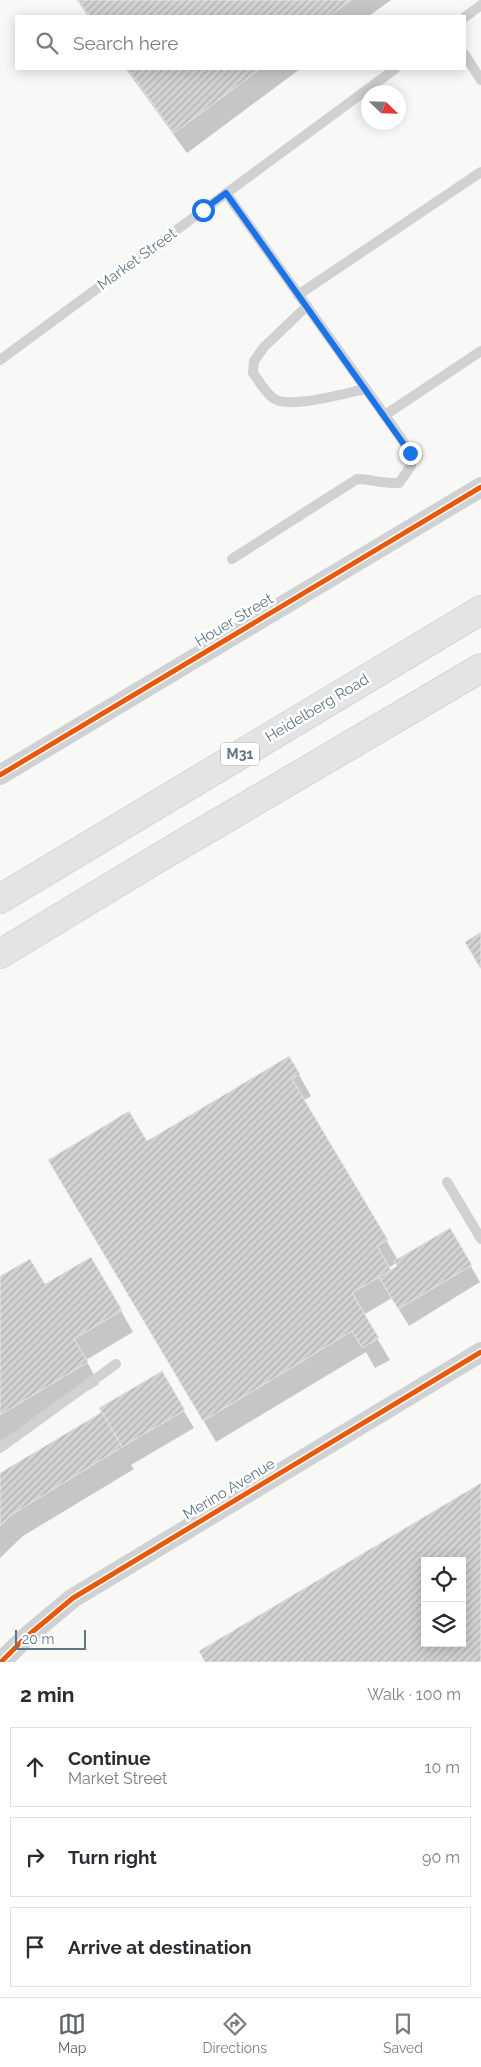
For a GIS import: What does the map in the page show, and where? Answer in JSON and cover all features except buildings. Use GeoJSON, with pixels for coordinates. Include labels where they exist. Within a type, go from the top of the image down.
{"type":"FeatureCollection","features":[{"type":"Feature","properties":{"kind":"main road","name":"Heidelberg Road"},"geometry":{"type":"LineString","coordinates":[[0,899],[481,610]]}},
{"type":"Feature","properties":{"kind":"main road"},"geometry":{"type":"LineString","coordinates":[[0,954],[481,668]]}},
{"type":"Feature","properties":{"kind":"street","name":"Houer Street"},"geometry":{"type":"LineString","coordinates":[[0,774],[481,487]]}},
{"type":"Feature","properties":{"kind":"street","name":"Merino Avenue"},"geometry":{"type":"LineString","coordinates":[[1,1662],[25,1638],[73,1598],[481,1352]]}},
{"type":"Feature","properties":{"kind":"lane"},"geometry":{"type":"LineString","coordinates":[[466,16],[481,5]]}},
{"type":"Feature","properties":{"kind":"lane"},"geometry":{"type":"LineString","coordinates":[[466,57],[481,80]]}},
{"type":"Feature","properties":{"kind":"lane","name":"Market Street"},"geometry":{"type":"LineString","coordinates":[[0,360],[394,70]]}},
{"type":"Feature","properties":{"kind":"lane"},"geometry":{"type":"LineString","coordinates":[[298,295],[481,172]]}},
{"type":"Feature","properties":{"kind":"lane"},"geometry":{"type":"LineString","coordinates":[[226,193],[385,415],[410,453],[411,466],[399,483],[388,484],[370,479],[357,479],[232,559]]}},
{"type":"Feature","properties":{"kind":"lane"},"geometry":{"type":"LineString","coordinates":[[307,306],[264,347],[254,361],[253,374],[272,398],[282,403],[300,402],[365,388]]}},
{"type":"Feature","properties":{"kind":"lane"},"geometry":{"type":"LineString","coordinates":[[385,415],[481,351]]}},
{"type":"Feature","properties":{"kind":"lane"},"geometry":{"type":"LineString","coordinates":[[447,1182],[481,1239]]}},
{"type":"Feature","properties":{"kind":"lane"},"geometry":{"type":"LineString","coordinates":[[0,1448],[116,1364]]}},
{"type":"Feature","properties":{"kind":"cycle path"},"geometry":{"type":"LineString","coordinates":[[0,775],[481,487]]}},
{"type":"Feature","properties":{"kind":"cycle path"},"geometry":{"type":"LineString","coordinates":[[1,1662],[25,1638],[73,1598],[481,1352]]}},
{"type":"Feature","properties":{"kind":"route"},"geometry":{"type":"LineString","coordinates":[[203,210],[226,193],[385,415],[410,453]]}}]}
